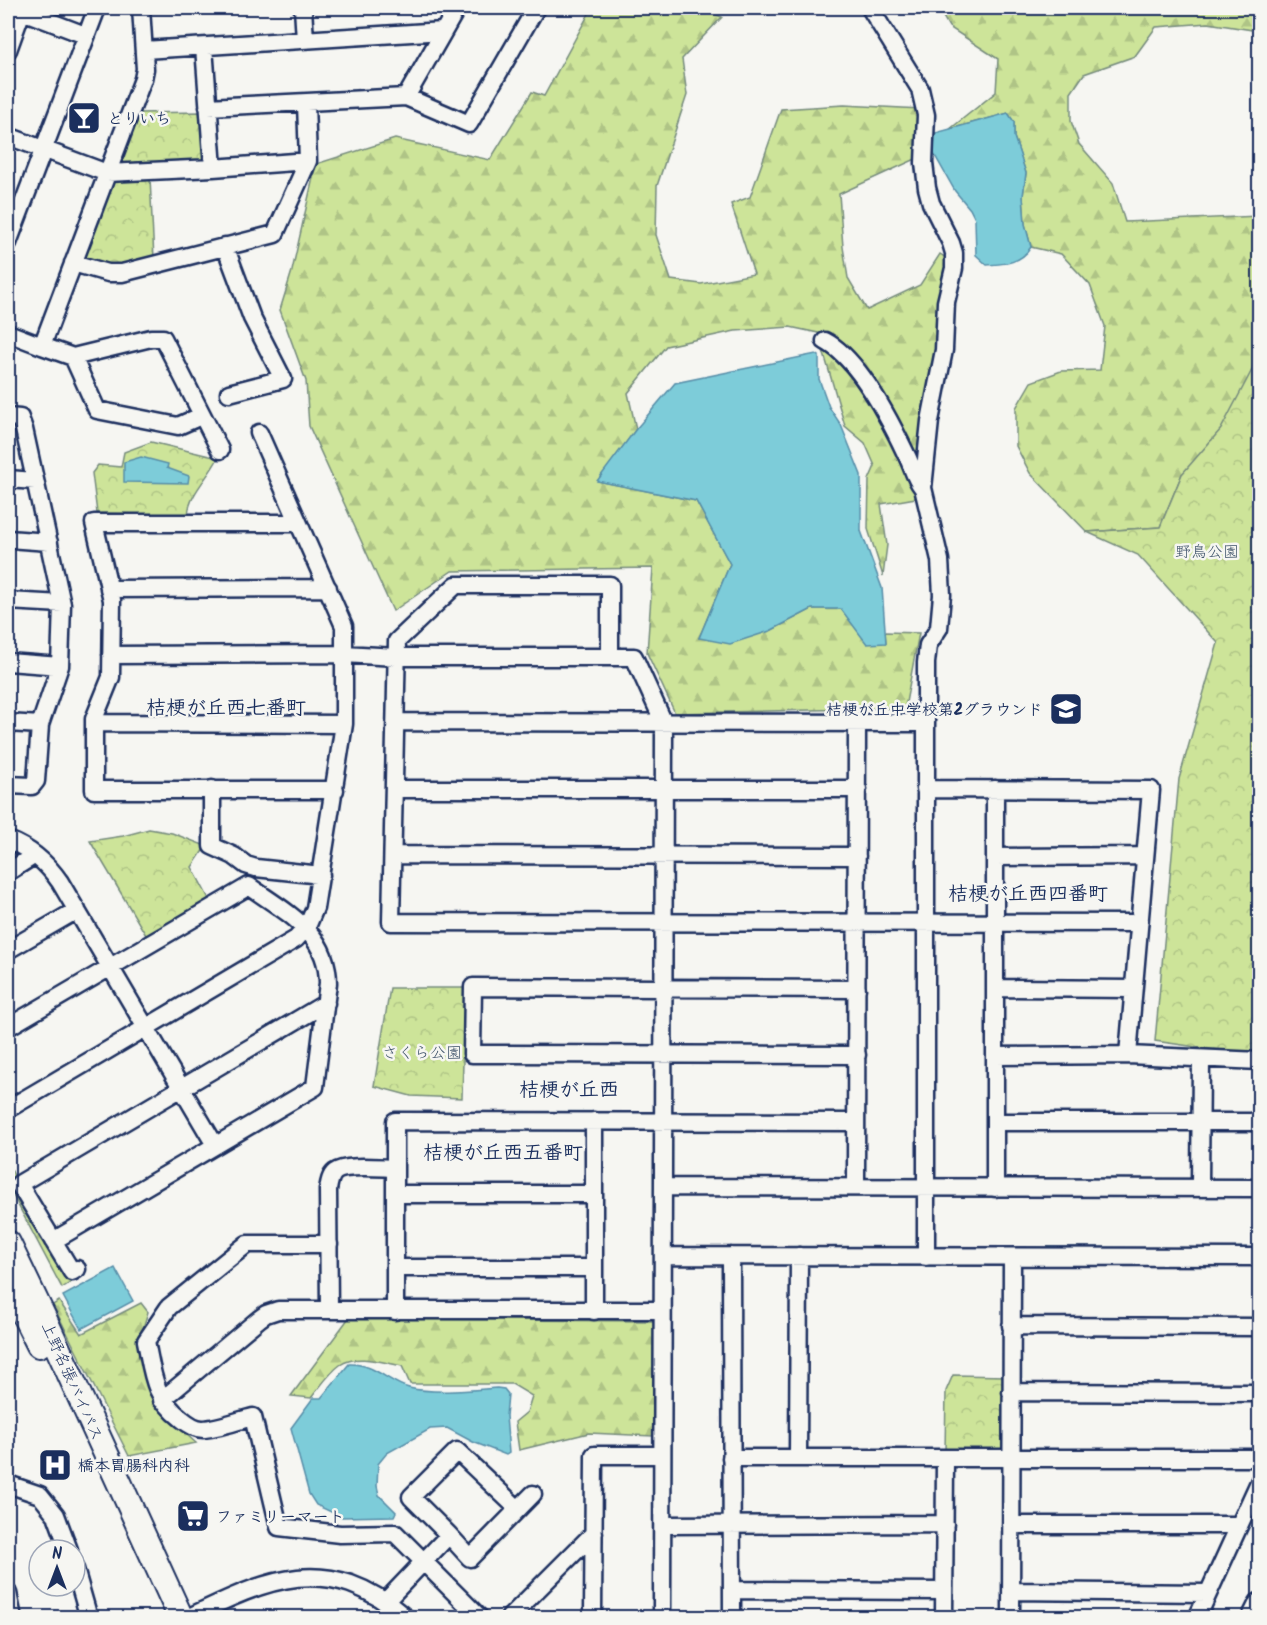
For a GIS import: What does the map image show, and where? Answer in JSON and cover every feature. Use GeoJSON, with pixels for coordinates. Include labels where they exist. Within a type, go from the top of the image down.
{"type":"FeatureCollection","features":[{"type":"Feature","properties":{"kind":"highway","name":"上野名張バイパス"},"geometry":{"type":"LineString","coordinates":[[8,1243],[181,1617]]}},
{"type":"Feature","properties":{"kind":"highway","name":"上野名張バイパス"},"geometry":{"type":"LineString","coordinates":[[8,1283],[55,1378],[163,1617]]}},
{"type":"Feature","properties":{"kind":"main road"},"geometry":{"type":"LineString","coordinates":[[1253,1617],[1260,1604]]}},
{"type":"Feature","properties":{"kind":"street"},"geometry":{"type":"LineString","coordinates":[[8,243],[97,8]]}},
{"type":"Feature","properties":{"kind":"street"},"geometry":{"type":"LineString","coordinates":[[42,346],[143,79],[144,50],[141,8]]}},
{"type":"Feature","properties":{"kind":"street"},"geometry":{"type":"LineString","coordinates":[[303,8],[305,40]]}},
{"type":"Feature","properties":{"kind":"street"},"geometry":{"type":"LineString","coordinates":[[406,97],[457,8]]}},
{"type":"Feature","properties":{"kind":"street"},"geometry":{"type":"LineString","coordinates":[[208,107],[406,97],[469,124],[536,8]]}},
{"type":"Feature","properties":{"kind":"street"},"geometry":{"type":"LineString","coordinates":[[870,8],[920,89],[926,115],[924,163],[927,188],[931,203],[954,253],[954,268],[946,302],[944,350],[930,421],[923,488],[940,560],[942,595],[939,628],[926,652],[926,1257]]}},
{"type":"Feature","properties":{"kind":"street"},"geometry":{"type":"LineString","coordinates":[[8,50],[17,9],[86,35]]}},
{"type":"Feature","properties":{"kind":"street"},"geometry":{"type":"LineString","coordinates":[[144,50],[443,31]]}},
{"type":"Feature","properties":{"kind":"street"},"geometry":{"type":"LineString","coordinates":[[204,47],[213,168]]}},
{"type":"Feature","properties":{"kind":"street"},"geometry":{"type":"LineString","coordinates":[[73,262],[108,273],[122,273],[275,234],[308,161],[306,103]]}},
{"type":"Feature","properties":{"kind":"street"},"geometry":{"type":"LineString","coordinates":[[8,136],[107,173],[308,161]]}},
{"type":"Feature","properties":{"kind":"street"},"geometry":{"type":"LineString","coordinates":[[225,246],[252,318],[282,380],[229,393]]}},
{"type":"Feature","properties":{"kind":"street"},"geometry":{"type":"LineString","coordinates":[[8,333],[73,357],[152,338],[163,338],[220,450]]}},
{"type":"Feature","properties":{"kind":"street"},"geometry":{"type":"LineString","coordinates":[[825,341],[841,351],[864,379],[906,453],[916,481],[923,488]]}},
{"type":"Feature","properties":{"kind":"street"},"geometry":{"type":"LineString","coordinates":[[73,357],[98,410],[178,426],[201,416]]}},
{"type":"Feature","properties":{"kind":"street"},"geometry":{"type":"LineString","coordinates":[[8,417],[20,418],[62,604],[60,666],[40,725],[36,781],[32,786],[8,784]]}},
{"type":"Feature","properties":{"kind":"street"},"geometry":{"type":"LineString","coordinates":[[8,1109],[296,939],[307,927],[315,908],[344,724],[344,626],[259,433]]}},
{"type":"Feature","properties":{"kind":"street"},"geometry":{"type":"LineString","coordinates":[[8,479],[36,481]]}},
{"type":"Feature","properties":{"kind":"street"},"geometry":{"type":"LineString","coordinates":[[298,523],[94,523],[112,600],[111,677],[94,719],[94,790],[335,790]]}},
{"type":"Feature","properties":{"kind":"street"},"geometry":{"type":"LineString","coordinates":[[8,539],[49,542]]}},
{"type":"Feature","properties":{"kind":"street"},"geometry":{"type":"LineString","coordinates":[[610,657],[610,585],[456,585],[397,641],[391,922],[1139,923]]}},
{"type":"Feature","properties":{"kind":"street"},"geometry":{"type":"LineString","coordinates":[[109,589],[328,588]]}},
{"type":"Feature","properties":{"kind":"street"},"geometry":{"type":"LineString","coordinates":[[8,600],[62,604]]}},
{"type":"Feature","properties":{"kind":"street"},"geometry":{"type":"LineString","coordinates":[[111,655],[345,654],[396,657],[634,657],[664,723],[662,1617]]}},
{"type":"Feature","properties":{"kind":"street"},"geometry":{"type":"LineString","coordinates":[[8,662],[60,666]]}},
{"type":"Feature","properties":{"kind":"street"},"geometry":{"type":"LineString","coordinates":[[396,722],[926,723]]}},
{"type":"Feature","properties":{"kind":"street"},"geometry":{"type":"LineString","coordinates":[[8,723],[40,725]]}},
{"type":"Feature","properties":{"kind":"street"},"geometry":{"type":"LineString","coordinates":[[94,723],[344,724]]}},
{"type":"Feature","properties":{"kind":"street"},"geometry":{"type":"LineString","coordinates":[[856,1187],[857,723]]}},
{"type":"Feature","properties":{"kind":"street"},"geometry":{"type":"LineString","coordinates":[[212,789],[212,846],[256,868],[321,875]]}},
{"type":"Feature","properties":{"kind":"street"},"geometry":{"type":"LineString","coordinates":[[394,789],[858,789]]}},
{"type":"Feature","properties":{"kind":"street"},"geometry":{"type":"LineString","coordinates":[[925,789],[1151,790],[1128,1055]]}},
{"type":"Feature","properties":{"kind":"street"},"geometry":{"type":"LineString","coordinates":[[995,789],[995,1188]]}},
{"type":"Feature","properties":{"kind":"street"},"geometry":{"type":"LineString","coordinates":[[8,840],[35,855],[55,874],[215,1145]]}},
{"type":"Feature","properties":{"kind":"street"},"geometry":{"type":"LineString","coordinates":[[8,872],[35,855]]}},
{"type":"Feature","properties":{"kind":"street"},"geometry":{"type":"LineString","coordinates":[[393,855],[857,856]]}},
{"type":"Feature","properties":{"kind":"street"},"geometry":{"type":"LineString","coordinates":[[995,857],[1145,856]]}},
{"type":"Feature","properties":{"kind":"street"},"geometry":{"type":"LineString","coordinates":[[8,1027],[249,886],[307,927],[321,950],[328,968],[326,1003],[315,1087],[295,1101],[215,1145],[53,1241]]}},
{"type":"Feature","properties":{"kind":"street"},"geometry":{"type":"LineString","coordinates":[[8,950],[76,910]]}},
{"type":"Feature","properties":{"kind":"street"},"geometry":{"type":"LineString","coordinates":[[857,989],[473,987],[472,1043],[472,1054],[857,1055]]}},
{"type":"Feature","properties":{"kind":"street"},"geometry":{"type":"LineString","coordinates":[[995,988],[1133,989]]}},
{"type":"Feature","properties":{"kind":"street"},"geometry":{"type":"LineString","coordinates":[[77,1269],[72,1272],[19,1184],[326,1003]]}},
{"type":"Feature","properties":{"kind":"street"},"geometry":{"type":"LineString","coordinates":[[995,1056],[1128,1055],[1260,1061]]}},
{"type":"Feature","properties":{"kind":"street"},"geometry":{"type":"LineString","coordinates":[[1200,1188],[1201,1059]]}},
{"type":"Feature","properties":{"kind":"street"},"geometry":{"type":"LineString","coordinates":[[395,1311],[395,1121],[856,1122]]}},
{"type":"Feature","properties":{"kind":"street"},"geometry":{"type":"LineString","coordinates":[[594,1121],[594,1311]]}},
{"type":"Feature","properties":{"kind":"street"},"geometry":{"type":"LineString","coordinates":[[995,1122],[1260,1122]]}},
{"type":"Feature","properties":{"kind":"street"},"geometry":{"type":"LineString","coordinates":[[329,1310],[329,1183],[335,1172],[345,1168],[395,1168]]}},
{"type":"Feature","properties":{"kind":"street"},"geometry":{"type":"LineString","coordinates":[[663,1188],[1260,1188]]}},
{"type":"Feature","properties":{"kind":"street"},"geometry":{"type":"LineString","coordinates":[[395,1194],[594,1194]]}},
{"type":"Feature","properties":{"kind":"street"},"geometry":{"type":"LineString","coordinates":[[329,1244],[247,1244],[169,1307],[146,1341],[155,1383],[162,1400],[190,1426],[203,1429],[253,1417],[279,1527],[340,1534],[395,1533],[480,1617]]}},
{"type":"Feature","properties":{"kind":"street"},"geometry":{"type":"LineString","coordinates":[[663,1256],[1260,1257]]}},
{"type":"Feature","properties":{"kind":"street"},"geometry":{"type":"LineString","coordinates":[[731,1256],[732,1617]]}},
{"type":"Feature","properties":{"kind":"street"},"geometry":{"type":"LineString","coordinates":[[798,1458],[799,1256]]}},
{"type":"Feature","properties":{"kind":"street"},"geometry":{"type":"LineString","coordinates":[[1011,1617],[1012,1257]]}},
{"type":"Feature","properties":{"kind":"street"},"geometry":{"type":"LineString","coordinates":[[395,1268],[594,1268]]}},
{"type":"Feature","properties":{"kind":"street"},"geometry":{"type":"LineString","coordinates":[[162,1400],[266,1314],[278,1310],[663,1310]]}},
{"type":"Feature","properties":{"kind":"street"},"geometry":{"type":"LineString","coordinates":[[1011,1326],[1260,1327]]}},
{"type":"Feature","properties":{"kind":"street"},"geometry":{"type":"LineString","coordinates":[[1011,1392],[1260,1393]]}},
{"type":"Feature","properties":{"kind":"street"},"geometry":{"type":"LineString","coordinates":[[518,1509],[457,1451],[411,1497],[470,1558],[518,1509],[532,1494]]}},
{"type":"Feature","properties":{"kind":"street"},"geometry":{"type":"LineString","coordinates":[[593,1617],[594,1455],[662,1455]]}},
{"type":"Feature","properties":{"kind":"street"},"geometry":{"type":"LineString","coordinates":[[731,1458],[1254,1458],[1260,1460]]}},
{"type":"Feature","properties":{"kind":"street"},"geometry":{"type":"LineString","coordinates":[[944,1617],[945,1459]]}},
{"type":"Feature","properties":{"kind":"street"},"geometry":{"type":"LineString","coordinates":[[1197,1617],[1260,1480]]}},
{"type":"Feature","properties":{"kind":"street"},"geometry":{"type":"LineString","coordinates":[[8,1484],[40,1495],[56,1515],[65,1538]]}},
{"type":"Feature","properties":{"kind":"street"},"geometry":{"type":"LineString","coordinates":[[663,1525],[945,1524]]}},
{"type":"Feature","properties":{"kind":"street"},"geometry":{"type":"LineString","coordinates":[[1011,1525],[1239,1525]]}},
{"type":"Feature","properties":{"kind":"street"},"geometry":{"type":"LineString","coordinates":[[509,1617],[594,1533]]}},
{"type":"Feature","properties":{"kind":"street"},"geometry":{"type":"LineString","coordinates":[[385,1602],[449,1535]]}},
{"type":"Feature","properties":{"kind":"street"},"geometry":{"type":"LineString","coordinates":[[187,1617],[256,1587],[282,1579],[297,1578],[344,1582],[373,1593],[406,1617]]}},
{"type":"Feature","properties":{"kind":"street"},"geometry":{"type":"LineString","coordinates":[[732,1590],[944,1591]]}},
{"type":"Feature","properties":{"kind":"street"},"geometry":{"type":"LineString","coordinates":[[1011,1591],[1207,1593]]}},
{"type":"Feature","properties":{"kind":"street"},"geometry":{"type":"LineString","coordinates":[[8,1593],[13,1617]]}},
{"type":"Feature","properties":{"kind":"street"},"geometry":{"type":"LineString","coordinates":[[83,1598],[89,1617]]}},
{"type":"Feature","properties":{"kind":"green space"},"geometry":{"type":"Polygon","coordinates":[[[592,8],[700,8],[722,17],[682,59],[687,95],[657,186],[656,235],[671,280],[701,284],[754,274],[731,204],[750,197],[781,109],[844,105],[921,109],[918,158],[839,194],[848,278],[867,310],[920,285],[940,254],[946,258],[950,268],[921,497],[881,504],[887,545],[883,576],[868,529],[869,480],[875,466],[865,443],[845,426],[818,333],[790,327],[735,331],[666,346],[628,393],[636,429],[598,481],[696,501],[730,564],[699,638],[770,631],[812,609],[841,609],[886,643],[885,632],[919,633],[905,708],[675,713],[647,653],[653,568],[452,571],[393,611],[309,426],[306,381],[280,310],[292,271],[316,164],[395,139],[490,160],[532,92],[544,96],[592,8]]]}},
{"type":"Feature","properties":{"kind":"green space"},"geometry":{"type":"Polygon","coordinates":[[[938,8],[1259,8],[1259,31],[1208,23],[1156,27],[1135,56],[1084,74],[1071,93],[1071,121],[1079,144],[1113,183],[1125,222],[1259,216],[1259,432],[1182,474],[1160,527],[1087,532],[1030,473],[1016,446],[1016,408],[1031,382],[1061,371],[1100,370],[1105,326],[1090,285],[1061,254],[1031,247],[1025,224],[1023,196],[1026,173],[1014,137],[1014,122],[1008,113],[950,129],[996,92],[998,59],[949,27],[938,8]]]}},
{"type":"Feature","properties":{"kind":"green space"},"geometry":{"type":"Polygon","coordinates":[[[204,112],[205,162],[120,167],[117,162],[135,113],[204,112]]]}},
{"type":"Feature","properties":{"kind":"green space"},"geometry":{"type":"Polygon","coordinates":[[[150,178],[154,259],[120,266],[85,261],[83,255],[111,182],[115,179],[150,178]]]}},
{"type":"Feature","properties":{"kind":"green space","name":"野鳥公園"},"geometry":{"type":"Polygon","coordinates":[[[1259,349],[1259,1056],[1155,1041],[1179,779],[1218,643],[1138,555],[1087,532],[1160,527],[1182,474],[1221,429],[1252,370],[1259,349]]]}},
{"type":"Feature","properties":{"kind":"green space"},"geometry":{"type":"Polygon","coordinates":[[[151,442],[218,458],[192,500],[188,515],[97,513],[92,473],[98,465],[121,467],[124,452],[151,442]]]}},
{"type":"Feature","properties":{"kind":"green space"},"geometry":{"type":"Polygon","coordinates":[[[149,829],[172,833],[206,846],[192,867],[209,899],[147,937],[90,841],[149,829]]]}},
{"type":"Feature","properties":{"kind":"green space","name":"さくら公園"},"geometry":{"type":"Polygon","coordinates":[[[390,988],[465,988],[462,1098],[411,1096],[374,1086],[390,988]]]}},
{"type":"Feature","properties":{"kind":"green space"},"geometry":{"type":"Polygon","coordinates":[[[8,1164],[16,1179],[12,1181],[71,1282],[62,1288],[8,1186],[8,1164]]]}},
{"type":"Feature","properties":{"kind":"green space"},"geometry":{"type":"Polygon","coordinates":[[[59,1301],[81,1334],[141,1303],[148,1312],[138,1344],[154,1405],[196,1443],[129,1456],[53,1305],[59,1301]]]}},
{"type":"Feature","properties":{"kind":"green space"},"geometry":{"type":"Polygon","coordinates":[[[348,1319],[657,1321],[653,1436],[589,1433],[519,1450],[515,1422],[527,1412],[532,1396],[512,1384],[410,1384],[402,1366],[362,1359],[347,1361],[340,1365],[311,1398],[291,1396],[348,1319]]]}},
{"type":"Feature","properties":{"kind":"green space"},"geometry":{"type":"Polygon","coordinates":[[[953,1375],[1006,1376],[1005,1445],[999,1452],[945,1452],[946,1391],[953,1375]]]}},
{"type":"Feature","properties":{"kind":"water"},"geometry":{"type":"Polygon","coordinates":[[[1008,113],[1014,122],[1014,137],[1026,173],[1023,196],[1025,224],[1031,247],[1018,259],[1007,263],[987,265],[976,255],[975,219],[955,191],[933,152],[932,134],[1008,113]]]}},
{"type":"Feature","properties":{"kind":"water"},"geometry":{"type":"Polygon","coordinates":[[[816,354],[819,356],[819,379],[829,407],[841,425],[861,475],[861,531],[882,588],[886,643],[867,644],[841,609],[812,609],[770,631],[730,644],[699,638],[730,564],[696,501],[597,481],[636,429],[675,383],[816,354]]]}},
{"type":"Feature","properties":{"kind":"water"},"geometry":{"type":"Polygon","coordinates":[[[141,457],[168,464],[167,468],[189,476],[188,483],[124,482],[124,462],[141,457]]]}},
{"type":"Feature","properties":{"kind":"water"},"geometry":{"type":"Polygon","coordinates":[[[115,1268],[133,1301],[81,1329],[63,1296],[115,1268]]]}},
{"type":"Feature","properties":{"kind":"water"},"geometry":{"type":"Polygon","coordinates":[[[349,1364],[366,1367],[402,1385],[419,1390],[504,1389],[508,1394],[506,1416],[509,1453],[506,1455],[473,1442],[447,1428],[430,1429],[387,1453],[378,1464],[379,1495],[396,1512],[394,1516],[342,1517],[316,1505],[309,1494],[291,1428],[313,1398],[321,1398],[349,1364]]]}},
{"type":"Feature","properties":{"kind":"place","name":"とりいち"},"geometry":{"type":"Point","coordinates":[84,118]}},
{"type":"Feature","properties":{"kind":"place","name":"桔梗が丘中学校第2グラウンド"},"geometry":{"type":"Point","coordinates":[1066,709]}},
{"type":"Feature","properties":{"kind":"place","name":"橋本胃腸科内科"},"geometry":{"type":"Point","coordinates":[55,1465]}},
{"type":"Feature","properties":{"kind":"place","name":"ファミリーマート"},"geometry":{"type":"Point","coordinates":[193,1516]}},
{"type":"Feature","properties":{"kind":"district","name":"桔梗が丘西七番町"},"geometry":{"type":"Point","coordinates":[226,707]}},
{"type":"Feature","properties":{"kind":"district","name":"桔梗が丘西四番町"},"geometry":{"type":"Point","coordinates":[1028,893]}},
{"type":"Feature","properties":{"kind":"district","name":"桔梗が丘西"},"geometry":{"type":"Point","coordinates":[569,1089]}},
{"type":"Feature","properties":{"kind":"district","name":"桔梗が丘西五番町"},"geometry":{"type":"Point","coordinates":[503,1152]}}]}
